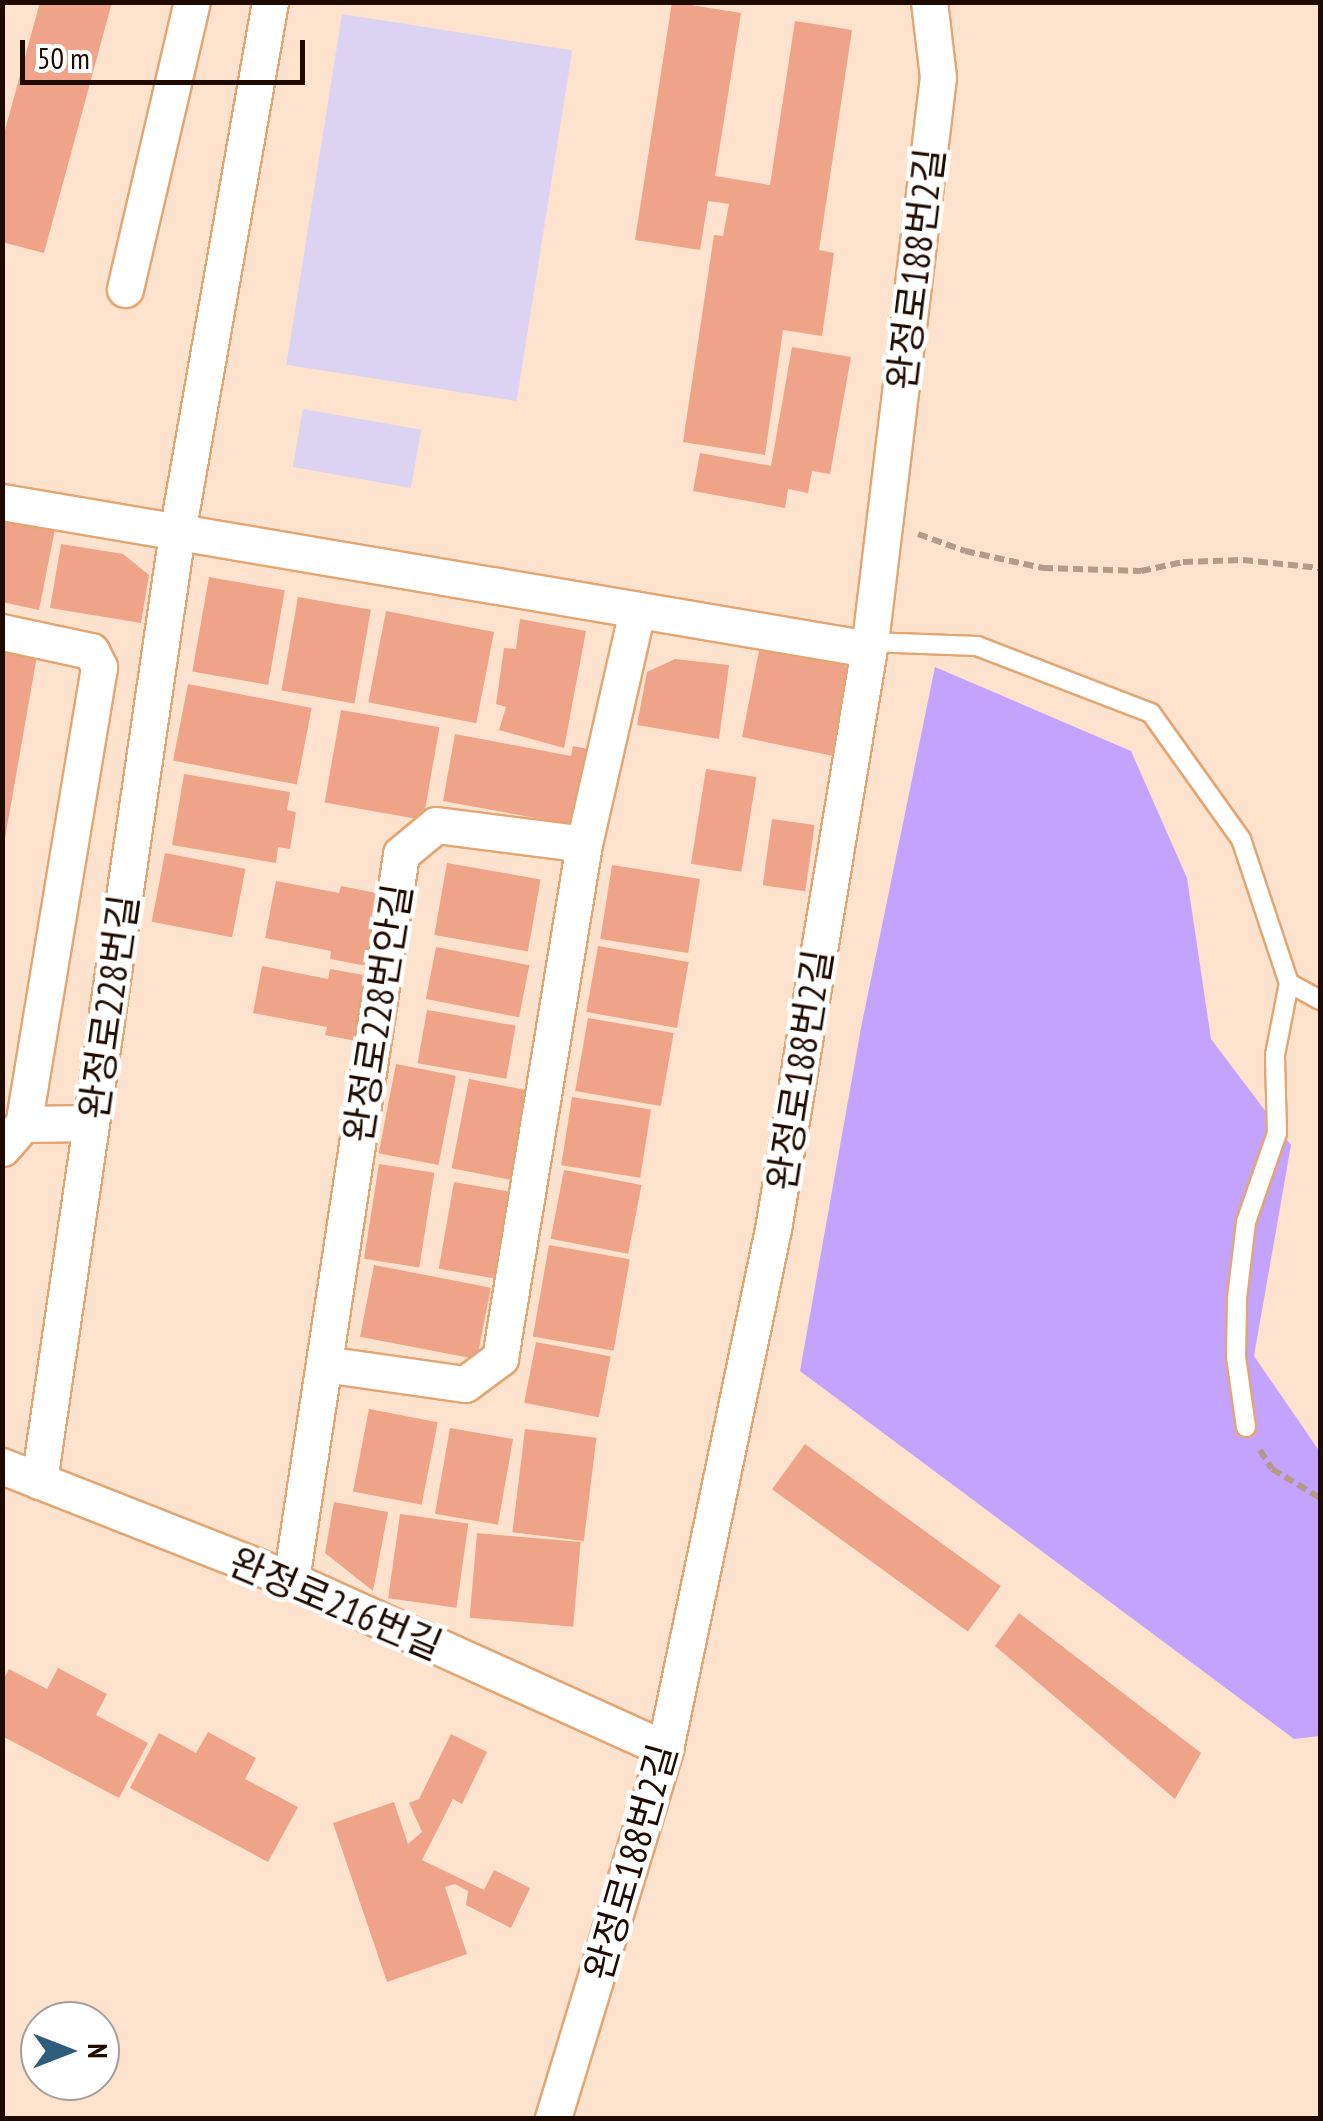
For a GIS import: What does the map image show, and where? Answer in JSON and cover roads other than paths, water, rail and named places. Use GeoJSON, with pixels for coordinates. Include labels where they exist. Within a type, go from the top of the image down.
{"type":"FeatureCollection","features":[{"type":"Feature","properties":{"kind":"street"},"geometry":{"type":"LineString","coordinates":[[124,289],[192,2]]}},
{"type":"Feature","properties":{"kind":"street","name":"완정로228번길"},"geometry":{"type":"LineString","coordinates":[[39,1481],[178,533],[270,2]]}},
{"type":"Feature","properties":{"kind":"street","name":"완정로188번2길"},"geometry":{"type":"LineString","coordinates":[[554,2118],[665,1749],[773,1230],[869,645],[938,77],[929,2]]}},
{"type":"Feature","properties":{"kind":"street"},"geometry":{"type":"LineString","coordinates":[[2,502],[637,610],[869,645]]}},
{"type":"Feature","properties":{"kind":"street"},"geometry":{"type":"LineString","coordinates":[[324,1364],[465,1384],[500,1358],[584,844],[637,610]]}},
{"type":"Feature","properties":{"kind":"street"},"geometry":{"type":"LineString","coordinates":[[2,632],[91,650],[99,666],[13,1136],[91,1123]]}},
{"type":"Feature","properties":{"kind":"street","name":"완정로228번안길"},"geometry":{"type":"LineString","coordinates":[[291,1580],[401,854],[436,826],[584,844]]}},
{"type":"Feature","properties":{"kind":"street","name":"완정로216번길"},"geometry":{"type":"LineString","coordinates":[[2,1466],[291,1580],[665,1749]]}},
{"type":"Feature","properties":{"kind":"lane"},"geometry":{"type":"LineString","coordinates":[[869,645],[978,646],[1151,713],[1242,839],[1289,983],[1275,1055],[1277,1133],[1246,1222],[1237,1298],[1236,1357],[1246,1428]]}},
{"type":"Feature","properties":{"kind":"lane"},"geometry":{"type":"LineString","coordinates":[[1289,983],[1320,1000]]}}]}
